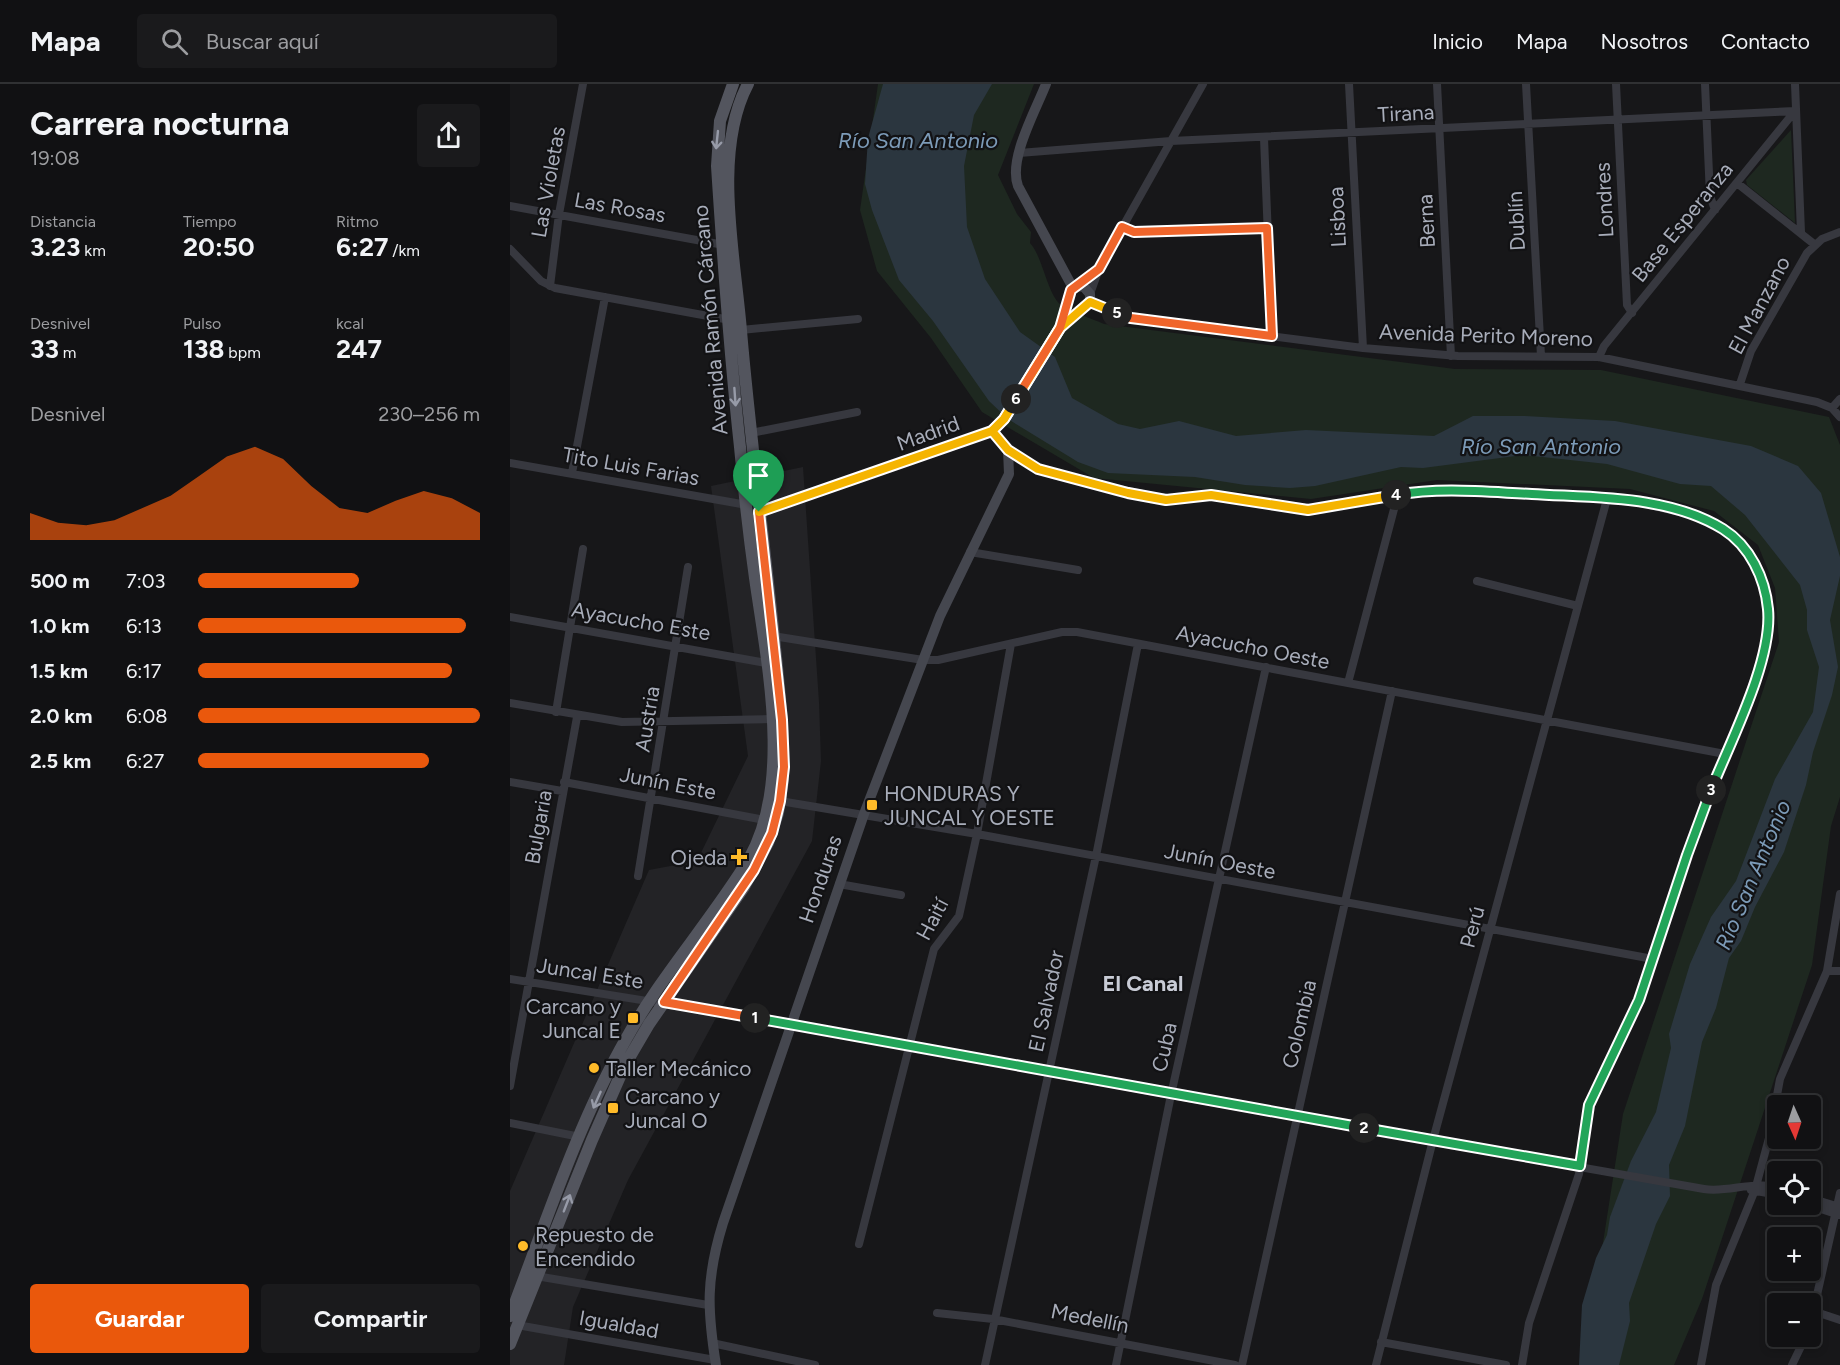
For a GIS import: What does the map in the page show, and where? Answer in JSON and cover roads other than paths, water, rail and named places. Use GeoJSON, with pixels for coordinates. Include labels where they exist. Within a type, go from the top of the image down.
{"type":"FeatureCollection","features":[{"type":"Feature","properties":{"kind":"main road","name":"Avenida Ramón Cárcano"},"geometry":{"type":"LineString","coordinates":[[514,1320],[536,1276],[626,1065],[658,1001],[687,956],[692,939],[744,867],[765,820],[773,779],[772,719],[739,440],[716,151],[720,121],[733,84]]}},
{"type":"Feature","properties":{"kind":"main road","name":"Avenida Ramón Cárcano"},"geometry":{"type":"LineString","coordinates":[[514,1320],[580,1137],[614,1061],[754,870],[772,833],[780,801],[784,767],[783,735],[751,433],[728,182],[728,158],[744,84]]}},
{"type":"Feature","properties":{"kind":"main road"},"geometry":{"type":"LineString","coordinates":[[1046,84],[1019,153],[1015,170],[1018,186],[1076,287],[1084,287],[1088,301],[1075,307],[1069,299]]}},
{"type":"Feature","properties":{"kind":"main road","name":"Madrid"},"geometry":{"type":"LineString","coordinates":[[1058,332],[1069,299],[1076,287]]}},
{"type":"Feature","properties":{"kind":"main road","name":"Madrid"},"geometry":{"type":"LineString","coordinates":[[1004,419],[1058,332],[1088,301]]}},
{"type":"Feature","properties":{"kind":"main road"},"geometry":{"type":"LineString","coordinates":[[992,431],[1008,450]]}},
{"type":"Feature","properties":{"kind":"main road"},"geometry":{"type":"LineString","coordinates":[[739,440],[747,460],[752,502],[759,512]]}},
{"type":"Feature","properties":{"kind":"main road","name":"Honduras"},"geometry":{"type":"LineString","coordinates":[[716,1362],[708,1305],[712,1264],[723,1223],[864,814],[940,616],[1009,474],[1008,450]]}},
{"type":"Feature","properties":{"kind":"main road"},"geometry":{"type":"LineString","coordinates":[[746,504],[754,513],[757,537],[764,550]]}},
{"type":"Feature","properties":{"kind":"main road"},"geometry":{"type":"LineString","coordinates":[[510,1344],[514,1320]]}},
{"type":"Feature","properties":{"kind":"street","name":"Las Violetas"},"geometry":{"type":"LineString","coordinates":[[550,286],[559,214],[583,84]]}},
{"type":"Feature","properties":{"kind":"street"},"geometry":{"type":"LineString","coordinates":[[1088,301],[1099,269],[1203,84]]}},
{"type":"Feature","properties":{"kind":"street","name":"Lisboa"},"geometry":{"type":"LineString","coordinates":[[1349,84],[1362,348]]}},
{"type":"Feature","properties":{"kind":"street","name":"Berna"},"geometry":{"type":"LineString","coordinates":[[1437,84],[1451,356]]}},
{"type":"Feature","properties":{"kind":"street","name":"Dublín"},"geometry":{"type":"LineString","coordinates":[[1526,84],[1541,356]]}},
{"type":"Feature","properties":{"kind":"street","name":"Londres"},"geometry":{"type":"LineString","coordinates":[[1616,84],[1627,305],[1632,312]]}},
{"type":"Feature","properties":{"kind":"street"},"geometry":{"type":"LineString","coordinates":[[1705,84],[1710,196],[1715,210]]}},
{"type":"Feature","properties":{"kind":"street","name":"El Manzano"},"geometry":{"type":"LineString","coordinates":[[1795,84],[1801,232]]}},
{"type":"Feature","properties":{"kind":"street","name":"Tirana"},"geometry":{"type":"LineString","coordinates":[[1019,153],[1171,141],[1439,130],[1795,111]]}},
{"type":"Feature","properties":{"kind":"street","name":"Base Esperanza"},"geometry":{"type":"LineString","coordinates":[[1599,357],[1604,346],[1795,111]]}},
{"type":"Feature","properties":{"kind":"street"},"geometry":{"type":"LineString","coordinates":[[1264,138],[1272,336]]}},
{"type":"Feature","properties":{"kind":"street"},"geometry":{"type":"LineString","coordinates":[[1737,183],[1815,244],[1840,232]]}},
{"type":"Feature","properties":{"kind":"street","name":"Las Rosas"},"geometry":{"type":"LineString","coordinates":[[510,206],[724,245]]}},
{"type":"Feature","properties":{"kind":"street"},"geometry":{"type":"LineString","coordinates":[[1122,227],[1134,232],[1267,228]]}},
{"type":"Feature","properties":{"kind":"street","name":"El Manzano"},"geometry":{"type":"LineString","coordinates":[[1740,384],[1751,351],[1815,244]]}},
{"type":"Feature","properties":{"kind":"street"},"geometry":{"type":"LineString","coordinates":[[510,249],[534,275],[550,286],[730,320]]}},
{"type":"Feature","properties":{"kind":"street"},"geometry":{"type":"LineString","coordinates":[[1076,287],[1099,269]]}},
{"type":"Feature","properties":{"kind":"street"},"geometry":{"type":"LineString","coordinates":[[572,473],[605,297]]}},
{"type":"Feature","properties":{"kind":"street","name":"Avenida Perito Moreno"},"geometry":{"type":"LineString","coordinates":[[1088,301],[1125,317],[1362,348],[1451,356],[1599,357],[1740,384],[1832,408]]}},
{"type":"Feature","properties":{"kind":"street"},"geometry":{"type":"LineString","coordinates":[[741,330],[858,319]]}},
{"type":"Feature","properties":{"kind":"street"},"geometry":{"type":"LineString","coordinates":[[1840,399],[1832,408],[1840,417]]}},
{"type":"Feature","properties":{"kind":"street"},"geometry":{"type":"LineString","coordinates":[[751,433],[857,412]]}},
{"type":"Feature","properties":{"kind":"street","name":"Madrid"},"geometry":{"type":"LineString","coordinates":[[759,512],[992,431],[1004,419]]}},
{"type":"Feature","properties":{"kind":"street"},"geometry":{"type":"LineString","coordinates":[[1008,450],[1038,469],[1053,475],[1166,500],[1211,495],[1308,510],[1417,491],[1472,491],[1607,498],[1660,506],[1697,516],[1723,529],[1737,540],[1755,565],[1762,581],[1768,610],[1767,638],[1748,699],[1687,855],[1631,1021],[1589,1105],[1580,1166],[1529,1323],[1522,1365]]}},
{"type":"Feature","properties":{"kind":"street","name":"Tito Luis Farias"},"geometry":{"type":"LineString","coordinates":[[510,463],[746,504]]}},
{"type":"Feature","properties":{"kind":"street"},"geometry":{"type":"LineString","coordinates":[[1348,683],[1398,494]]}},
{"type":"Feature","properties":{"kind":"street","name":"Perú"},"geometry":{"type":"LineString","coordinates":[[1376,1365],[1433,1140],[1607,498]]}},
{"type":"Feature","properties":{"kind":"street"},"geometry":{"type":"LineString","coordinates":[[746,504],[759,512]]}},
{"type":"Feature","properties":{"kind":"street"},"geometry":{"type":"LineString","coordinates":[[556,712],[583,549]]}},
{"type":"Feature","properties":{"kind":"street"},"geometry":{"type":"LineString","coordinates":[[970,552],[1078,570]]}},
{"type":"Feature","properties":{"kind":"street","name":"Austria"},"geometry":{"type":"LineString","coordinates":[[638,876],[653,798],[688,567]]}},
{"type":"Feature","properties":{"kind":"street"},"geometry":{"type":"LineString","coordinates":[[1477,581],[1578,606]]}},
{"type":"Feature","properties":{"kind":"street","name":"Ayacucho Este"},"geometry":{"type":"LineString","coordinates":[[510,616],[766,663]]}},
{"type":"Feature","properties":{"kind":"street","name":"Ayacucho Oeste"},"geometry":{"type":"LineString","coordinates":[[773,636],[923,660],[938,660],[1062,632],[1077,632],[1725,754]]}},
{"type":"Feature","properties":{"kind":"street","name":"Haití"},"geometry":{"type":"LineString","coordinates":[[859,1244],[934,949],[959,916],[977,834],[1011,644]]}},
{"type":"Feature","properties":{"kind":"street","name":"El Salvador"},"geometry":{"type":"LineString","coordinates":[[985,1365],[993,1319],[1096,856],[1138,644]]}},
{"type":"Feature","properties":{"kind":"street","name":"Cuba"},"geometry":{"type":"LineString","coordinates":[[1116,1365],[1171,1095],[1266,667]]}},
{"type":"Feature","properties":{"kind":"street","name":"Colombia"},"geometry":{"type":"LineString","coordinates":[[1242,1365],[1295,1118],[1392,691]]}},
{"type":"Feature","properties":{"kind":"street"},"geometry":{"type":"LineString","coordinates":[[510,704],[577,717],[622,722],[772,719]]}},
{"type":"Feature","properties":{"kind":"street","name":"Bulgaria"},"geometry":{"type":"LineString","coordinates":[[510,1086],[577,717]]}},
{"type":"Feature","properties":{"kind":"street","name":"Junín Este"},"geometry":{"type":"LineString","coordinates":[[510,782],[563,786],[653,798],[765,820]]}},
{"type":"Feature","properties":{"kind":"street","name":"Junín Oeste"},"geometry":{"type":"LineString","coordinates":[[780,801],[977,834],[1653,959]]}},
{"type":"Feature","properties":{"kind":"street"},"geometry":{"type":"LineString","coordinates":[[839,884],[901,895]]}},
{"type":"Feature","properties":{"kind":"street"},"geometry":{"type":"LineString","coordinates":[[1701,1365],[1718,1280],[1756,1187],[1769,1138],[1779,1078],[1827,971],[1840,894]]}},
{"type":"Feature","properties":{"kind":"street"},"geometry":{"type":"LineString","coordinates":[[1827,971],[1840,971]]}},
{"type":"Feature","properties":{"kind":"street","name":"Juncal Este"},"geometry":{"type":"LineString","coordinates":[[510,979],[791,1024],[1295,1118],[1433,1140],[1704,1189],[1735,1190],[1756,1187]]}},
{"type":"Feature","properties":{"kind":"street"},"geometry":{"type":"LineString","coordinates":[[510,1123],[580,1137]]}},
{"type":"Feature","properties":{"kind":"street"},"geometry":{"type":"LineString","coordinates":[[1756,1187],[1767,1188]]}},
{"type":"Feature","properties":{"kind":"street"},"geometry":{"type":"LineString","coordinates":[[1756,1187],[1767,1192]]}},
{"type":"Feature","properties":{"kind":"street"},"geometry":{"type":"LineString","coordinates":[[1820,1293],[1840,1193]]}},
{"type":"Feature","properties":{"kind":"street"},"geometry":{"type":"LineString","coordinates":[[1821,1203],[1838,1210]]}},
{"type":"Feature","properties":{"kind":"street"},"geometry":{"type":"LineString","coordinates":[[1821,1207],[1838,1210]]}},
{"type":"Feature","properties":{"kind":"street"},"geometry":{"type":"LineString","coordinates":[[536,1276],[708,1305]]}},
{"type":"Feature","properties":{"kind":"street","name":"Medellín"},"geometry":{"type":"LineString","coordinates":[[937,1313],[993,1319],[1235,1365]]}},
{"type":"Feature","properties":{"kind":"street"},"geometry":{"type":"LineString","coordinates":[[1821,1314],[1840,1320]]}},
{"type":"Feature","properties":{"kind":"street","name":"Igualdad"},"geometry":{"type":"LineString","coordinates":[[514,1320],[716,1362]]}},
{"type":"Feature","properties":{"kind":"street"},"geometry":{"type":"LineString","coordinates":[[1381,1342],[1506,1365]]}},
{"type":"Feature","properties":{"kind":"street"},"geometry":{"type":"LineString","coordinates":[[712,1343],[815,1365]]}},
{"type":"Feature","properties":{"kind":"street"},"geometry":{"type":"LineString","coordinates":[[1792,1365],[1801,1347]]}},
{"type":"Feature","properties":{"kind":"water","name":"Río San Antonio"},"geometry":{"type":"Polygon","coordinates":[[[883,84],[992,84],[974,115],[964,166],[967,227],[985,279],[1020,332],[1055,357],[1072,398],[1118,424],[1140,429],[1179,421],[1236,436],[1306,430],[1434,436],[1473,416],[1525,416],[1615,421],[1751,446],[1798,466],[1821,493],[1840,557],[1840,576],[1830,620],[1838,667],[1832,695],[1784,852],[1755,907],[1741,941],[1729,958],[1716,1008],[1702,1042],[1685,1126],[1669,1165],[1670,1196],[1656,1224],[1629,1303],[1630,1321],[1619,1365],[1579,1365],[1582,1305],[1596,1258],[1607,1235],[1610,1217],[1631,1161],[1656,1112],[1671,1048],[1669,1034],[1690,964],[1711,917],[1736,881],[1775,779],[1813,712],[1819,667],[1807,630],[1807,610],[1800,585],[1745,515],[1711,486],[1680,484],[1607,464],[1523,455],[1423,468],[1401,467],[1315,486],[1290,488],[1245,485],[1195,477],[1108,473],[1078,462],[1008,419],[989,401],[933,321],[899,280],[872,210],[865,184],[868,138],[883,84]]]}},
{"type":"Feature","properties":{"kind":"place","name":"HONDURAS Y JUNCAL Y OESTE"},"geometry":{"type":"Point","coordinates":[872,805]}},
{"type":"Feature","properties":{"kind":"place","name":"Ojeda"},"geometry":{"type":"Point","coordinates":[739,857]}},
{"type":"Feature","properties":{"kind":"place","name":"Carcano y Juncal E"},"geometry":{"type":"Point","coordinates":[633,1018]}},
{"type":"Feature","properties":{"kind":"place","name":"Taller Mecánico"},"geometry":{"type":"Point","coordinates":[594,1068]}},
{"type":"Feature","properties":{"kind":"place","name":"Carcano y Juncal O"},"geometry":{"type":"Point","coordinates":[613,1108]}},
{"type":"Feature","properties":{"kind":"place","name":"Repuesto de Encendido"},"geometry":{"type":"Point","coordinates":[523,1246]}},
{"type":"Feature","properties":{"kind":"district","name":"El Canal"},"geometry":{"type":"Point","coordinates":[1143,983]}}]}
